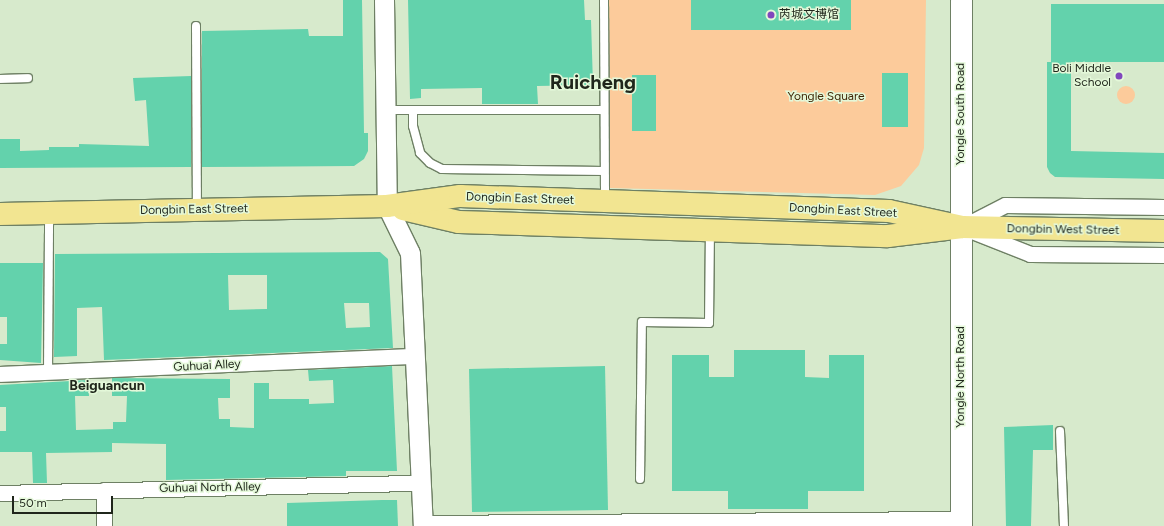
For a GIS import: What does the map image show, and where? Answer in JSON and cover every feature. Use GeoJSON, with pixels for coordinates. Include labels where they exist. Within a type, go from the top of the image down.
{"type":"FeatureCollection","features":[{"type":"Feature","properties":{"kind":"main road","name":"Yongle South Road"},"geometry":{"type":"LineString","coordinates":[[961,0],[962,227]]}},
{"type":"Feature","properties":{"kind":"main road","name":"Dongbin East Street"},"geometry":{"type":"LineString","coordinates":[[0,214],[388,206],[460,196],[889,211],[962,227]]}},
{"type":"Feature","properties":{"kind":"main road","name":"Dongbin East Street"},"geometry":{"type":"LineString","coordinates":[[388,206],[459,222],[888,236],[962,227]]}},
{"type":"Feature","properties":{"kind":"main road","name":"Dongbin West Street"},"geometry":{"type":"LineString","coordinates":[[962,227],[1164,231]]}},
{"type":"Feature","properties":{"kind":"main road","name":"Yongle North Road"},"geometry":{"type":"LineString","coordinates":[[961,523],[962,227]]}},
{"type":"Feature","properties":{"kind":"street"},"geometry":{"type":"LineString","coordinates":[[384,0],[388,206],[410,253],[423,524],[961,523]]}},
{"type":"Feature","properties":{"kind":"street"},"geometry":{"type":"LineString","coordinates":[[962,227],[1005,205],[1164,207]]}},
{"type":"Feature","properties":{"kind":"street"},"geometry":{"type":"LineString","coordinates":[[962,227],[1030,254],[1164,255]]}},
{"type":"Feature","properties":{"kind":"street","name":"Guhuai Alley"},"geometry":{"type":"LineString","coordinates":[[0,374],[415,356]]}},
{"type":"Feature","properties":{"kind":"street","name":"Guhuai North Alley"},"geometry":{"type":"LineString","coordinates":[[0,493],[421,483]]}},
{"type":"Feature","properties":{"kind":"street"},"geometry":{"type":"LineString","coordinates":[[104,490],[104,526]]}},
{"type":"Feature","properties":{"kind":"lane"},"geometry":{"type":"LineString","coordinates":[[604,0],[605,201]]}},
{"type":"Feature","properties":{"kind":"lane"},"geometry":{"type":"LineString","coordinates":[[196,26],[197,210]]}},
{"type":"Feature","properties":{"kind":"lane"},"geometry":{"type":"LineString","coordinates":[[0,79],[28,78]]}},
{"type":"Feature","properties":{"kind":"lane"},"geometry":{"type":"LineString","coordinates":[[386,110],[604,110]]}},
{"type":"Feature","properties":{"kind":"lane"},"geometry":{"type":"LineString","coordinates":[[413,111],[413,126],[420,153],[430,164],[442,169],[604,171]]}},
{"type":"Feature","properties":{"kind":"lane"},"geometry":{"type":"LineString","coordinates":[[48,373],[49,213]]}},
{"type":"Feature","properties":{"kind":"lane"},"geometry":{"type":"LineString","coordinates":[[640,478],[642,322],[709,323],[710,230]]}},
{"type":"Feature","properties":{"kind":"lane"},"geometry":{"type":"LineString","coordinates":[[1060,431],[1064,526]]}},
{"type":"Feature","properties":{"kind":"green space","name":"Yongle Square"},"geometry":{"type":"Polygon","coordinates":[[[609,0],[926,0],[924,148],[919,165],[901,186],[875,195],[610,188],[609,0]]]}},
{"type":"Feature","properties":{"kind":"green space"},"geometry":{"type":"Polygon","coordinates":[[[1122,86],[1130,86],[1135,91],[1133,102],[1130,104],[1122,104],[1117,99],[1117,91],[1122,86]]]}},
{"type":"Feature","properties":{"kind":"building"},"geometry":{"type":"Polygon","coordinates":[[[343,0],[362,0],[364,133],[368,133],[368,151],[364,159],[354,166],[202,167],[202,31],[308,29],[309,36],[343,36],[343,0]]]}},
{"type":"Feature","properties":{"kind":"building"},"geometry":{"type":"Polygon","coordinates":[[[408,0],[584,0],[585,20],[591,20],[593,85],[537,86],[538,104],[482,104],[482,88],[421,89],[421,98],[410,99],[408,0]]]}},
{"type":"Feature","properties":{"kind":"building","name":"芮城文博馆"},"geometry":{"type":"Polygon","coordinates":[[[691,0],[851,0],[851,30],[691,30],[691,0]]]}},
{"type":"Feature","properties":{"kind":"building"},"geometry":{"type":"Polygon","coordinates":[[[1051,4],[1164,4],[1164,62],[1071,62],[1071,151],[1164,153],[1164,179],[1055,177],[1050,173],[1047,167],[1047,62],[1051,62],[1051,4]]]}},
{"type":"Feature","properties":{"kind":"building"},"geometry":{"type":"Polygon","coordinates":[[[882,73],[908,73],[908,127],[882,127],[882,73]]]}},
{"type":"Feature","properties":{"kind":"building"},"geometry":{"type":"Polygon","coordinates":[[[632,75],[656,75],[656,131],[632,131],[632,75]]]}},
{"type":"Feature","properties":{"kind":"building"},"geometry":{"type":"Polygon","coordinates":[[[191,76],[191,167],[0,168],[0,139],[20,139],[20,151],[49,150],[49,147],[79,147],[79,144],[149,146],[146,100],[135,101],[133,78],[191,76]]]}},
{"type":"Feature","properties":{"kind":"building"},"geometry":{"type":"Polygon","coordinates":[[[380,252],[388,259],[393,348],[104,360],[102,307],[77,308],[77,356],[54,357],[55,254],[380,252]],[[228,275],[229,310],[267,309],[267,275],[228,275]],[[344,303],[346,328],[370,327],[369,303],[344,303]]]}},
{"type":"Feature","properties":{"kind":"building"},"geometry":{"type":"Polygon","coordinates":[[[0,263],[43,263],[41,363],[0,360],[0,344],[7,344],[7,317],[0,317],[0,263]]]}},
{"type":"Feature","properties":{"kind":"building"},"geometry":{"type":"Polygon","coordinates":[[[734,350],[805,350],[805,377],[829,378],[829,355],[864,355],[864,491],[808,491],[808,509],[728,509],[728,491],[672,491],[672,355],[709,355],[709,377],[734,377],[734,350]]]}},
{"type":"Feature","properties":{"kind":"building"},"geometry":{"type":"Polygon","coordinates":[[[392,366],[397,471],[346,471],[346,476],[166,480],[166,444],[112,443],[112,452],[46,453],[47,483],[33,483],[32,452],[0,452],[0,431],[6,431],[6,407],[0,407],[0,385],[88,380],[89,396],[75,396],[76,430],[113,429],[113,422],[126,422],[127,396],[112,396],[112,378],[230,379],[230,398],[218,398],[219,419],[230,419],[230,427],[254,428],[254,383],[269,383],[269,399],[309,399],[309,404],[334,403],[333,380],[309,381],[308,370],[392,366]]]}},
{"type":"Feature","properties":{"kind":"building"},"geometry":{"type":"Polygon","coordinates":[[[605,366],[608,510],[472,512],[469,369],[605,366]]]}},
{"type":"Feature","properties":{"kind":"building"},"geometry":{"type":"Polygon","coordinates":[[[1053,425],[1053,450],[1033,450],[1031,526],[1006,526],[1004,427],[1053,425]]]}},
{"type":"Feature","properties":{"kind":"building"},"geometry":{"type":"Polygon","coordinates":[[[397,500],[398,526],[287,526],[287,503],[397,500]]]}},
{"type":"Feature","properties":{"kind":"place","name":"芮城文博馆"},"geometry":{"type":"Point","coordinates":[771,15]}},
{"type":"Feature","properties":{"kind":"place","name":"Boli Middle School"},"geometry":{"type":"Point","coordinates":[1119,76]}},
{"type":"Feature","properties":{"kind":"district","name":"Ruicheng"},"geometry":{"type":"Point","coordinates":[593,82]}},
{"type":"Feature","properties":{"kind":"district","name":"Beiguancun"},"geometry":{"type":"Point","coordinates":[107,386]}}]}
